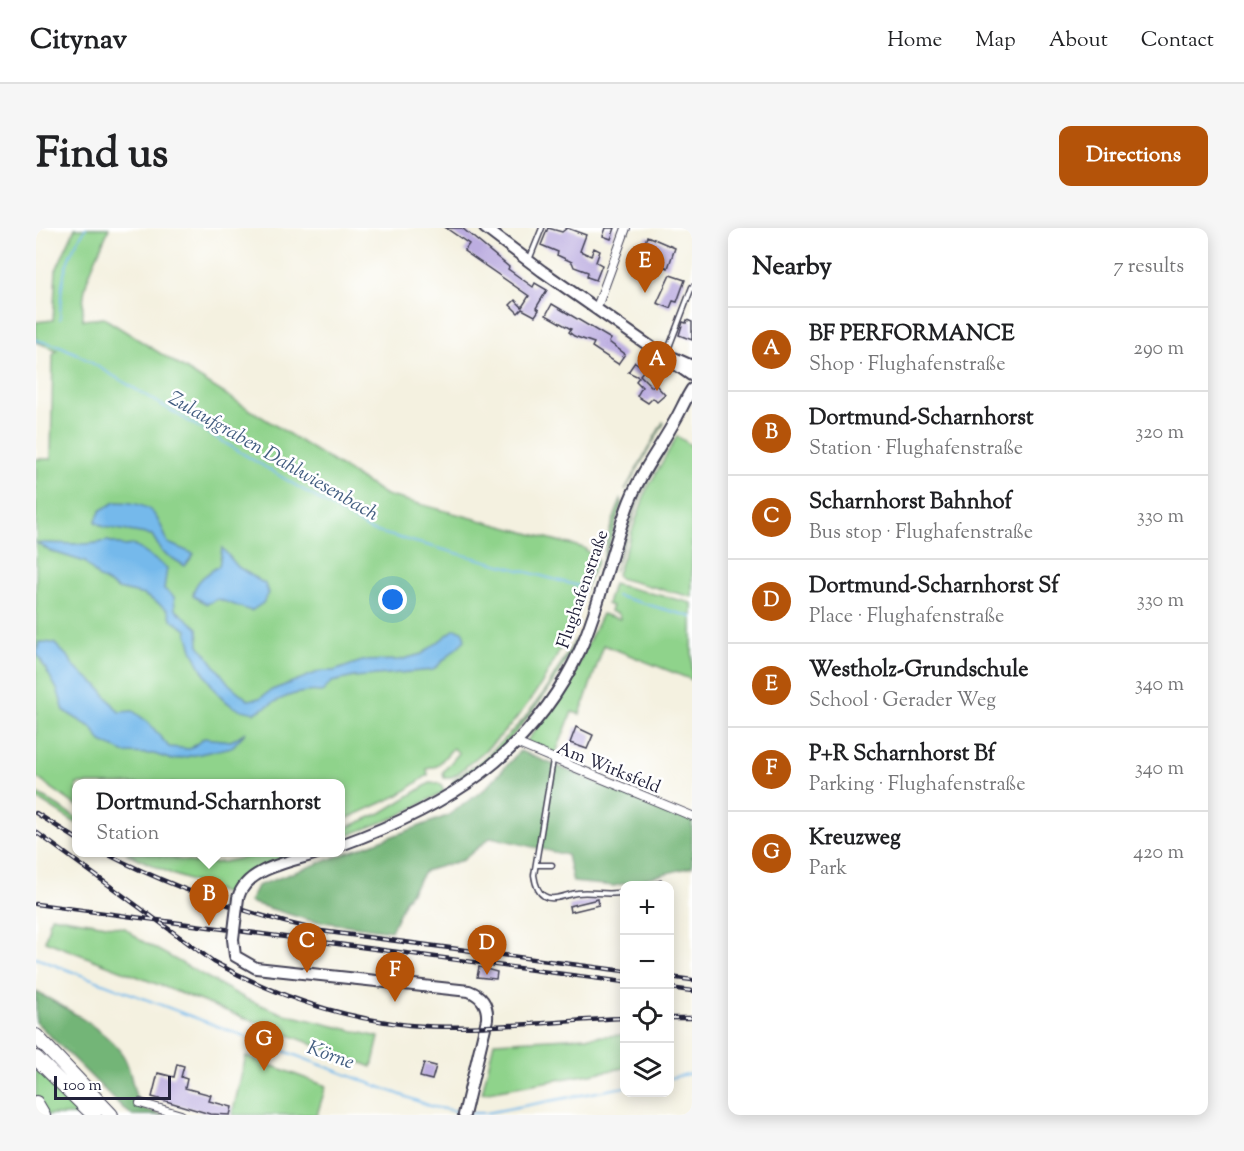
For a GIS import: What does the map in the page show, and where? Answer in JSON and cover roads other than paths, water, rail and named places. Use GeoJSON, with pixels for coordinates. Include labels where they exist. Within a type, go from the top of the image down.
{"type":"FeatureCollection","features":[{"type":"Feature","properties":{"kind":"highway"},"geometry":{"type":"LineString","coordinates":[[36,1036],[111,1115]]}},
{"type":"Feature","properties":{"kind":"highway"},"geometry":{"type":"LineString","coordinates":[[55,1054],[77,1069],[122,1115]]}},
{"type":"Feature","properties":{"kind":"highway"},"geometry":{"type":"LineString","coordinates":[[36,1058],[94,1115]]}},
{"type":"Feature","properties":{"kind":"highway"},"geometry":{"type":"LineString","coordinates":[[36,1103],[43,1115]]}},
{"type":"Feature","properties":{"kind":"main road"},"geometry":{"type":"LineString","coordinates":[[491,230],[528,261],[596,310],[692,374],[692,382]]}},
{"type":"Feature","properties":{"kind":"main road"},"geometry":{"type":"LineString","coordinates":[[665,356],[692,366]]}},
{"type":"Feature","properties":{"kind":"main road","name":"Flughafenstraße"},"geometry":{"type":"LineString","coordinates":[[345,844],[380,831],[436,805],[472,780],[516,743],[545,709],[579,651],[596,609],[631,497],[641,474],[692,389]]}},
{"type":"Feature","properties":{"kind":"main road","name":"Flughafenstraße"},"geometry":{"type":"LineString","coordinates":[[677,417],[692,402]]}},
{"type":"Feature","properties":{"kind":"main road"},"geometry":{"type":"LineString","coordinates":[[306,857],[249,878],[240,889],[233,939],[236,956],[256,968],[469,991],[480,996],[486,1006],[487,1019],[465,1109]]}},
{"type":"Feature","properties":{"kind":"street"},"geometry":{"type":"LineString","coordinates":[[596,310],[626,228]]}},
{"type":"Feature","properties":{"kind":"street","name":"Am Wirksfeld"},"geometry":{"type":"LineString","coordinates":[[516,743],[692,816]]}},
{"type":"Feature","properties":{"kind":"street"},"geometry":{"type":"LineString","coordinates":[[140,1103],[181,1115]]}},
{"type":"Feature","properties":{"kind":"lane"},"geometry":{"type":"LineString","coordinates":[[528,261],[543,228]]}},
{"type":"Feature","properties":{"kind":"lane"},"geometry":{"type":"LineString","coordinates":[[665,356],[692,287]]}},
{"type":"Feature","properties":{"kind":"lane"},"geometry":{"type":"LineString","coordinates":[[553,760],[535,883],[542,895],[550,899],[578,893],[610,895],[620,893]]}},
{"type":"Feature","properties":{"kind":"lane"},"geometry":{"type":"LineString","coordinates":[[536,865],[552,865]]}},
{"type":"Feature","properties":{"kind":"water"},"geometry":{"type":"Polygon","coordinates":[[[115,502],[137,504],[151,510],[160,523],[168,543],[194,554],[185,566],[162,552],[152,535],[104,527],[95,522],[101,510],[115,502]]]}},
{"type":"Feature","properties":{"kind":"water"},"geometry":{"type":"Polygon","coordinates":[[[108,541],[124,546],[134,545],[167,568],[164,589],[174,597],[175,609],[198,628],[199,645],[229,684],[248,700],[260,698],[272,690],[321,671],[334,671],[362,661],[400,660],[422,654],[455,629],[463,631],[465,640],[433,670],[354,677],[332,682],[322,692],[304,692],[287,696],[255,713],[240,709],[232,706],[217,692],[197,661],[187,630],[172,620],[168,610],[144,595],[118,589],[98,577],[85,562],[50,551],[37,543],[81,544],[108,541]]]}},
{"type":"Feature","properties":{"kind":"water"},"geometry":{"type":"Polygon","coordinates":[[[222,548],[238,567],[265,584],[268,593],[263,603],[251,611],[218,599],[207,604],[193,596],[199,582],[219,566],[222,548]]]}},
{"type":"Feature","properties":{"kind":"water"},"geometry":{"type":"Polygon","coordinates":[[[39,642],[54,643],[70,659],[73,666],[98,686],[119,712],[133,711],[149,723],[169,747],[190,749],[204,738],[231,741],[246,732],[232,747],[172,760],[154,754],[125,753],[101,742],[92,728],[64,711],[58,691],[37,653],[39,642]]]}},
{"type":"Feature","properties":{"kind":"waterway"},"geometry":{"type":"LineString","coordinates":[[60,319],[65,271],[72,250],[86,228]]}},
{"type":"Feature","properties":{"kind":"waterway","name":"Zulaufgraben Dahlwiesenbach"},"geometry":{"type":"LineString","coordinates":[[36,340],[60,346],[77,354],[370,530],[579,586]]}},
{"type":"Feature","properties":{"kind":"waterway","name":"Zulaufgraben Dahlwiesenbach"},"geometry":{"type":"LineString","coordinates":[[617,596],[692,617]]}},
{"type":"Feature","properties":{"kind":"waterway","name":"Körne"},"geometry":{"type":"LineString","coordinates":[[36,958],[433,1107],[462,1112]]}},
{"type":"Feature","properties":{"kind":"waterway","name":"Körne"},"geometry":{"type":"LineString","coordinates":[[674,1077],[692,1073]]}},
{"type":"Feature","properties":{"kind":"waterway","name":"Körne"},"geometry":{"type":"LineString","coordinates":[[467,1113],[486,1113],[620,1088]]}},
{"type":"Feature","properties":{"kind":"railway"},"geometry":{"type":"LineString","coordinates":[[36,813],[72,836]]}},
{"type":"Feature","properties":{"kind":"railway"},"geometry":{"type":"LineString","coordinates":[[36,832],[214,962],[261,985],[308,1004],[383,1022],[436,1027],[620,1018]]}},
{"type":"Feature","properties":{"kind":"railway"},"geometry":{"type":"LineString","coordinates":[[113,857],[210,899],[265,917],[321,931],[620,970]]}},
{"type":"Feature","properties":{"kind":"railway"},"geometry":{"type":"LineString","coordinates":[[36,904],[620,981]]}},
{"type":"Feature","properties":{"kind":"railway"},"geometry":{"type":"LineString","coordinates":[[674,978],[692,980]]}},
{"type":"Feature","properties":{"kind":"railway"},"geometry":{"type":"LineString","coordinates":[[674,989],[692,991]]}},
{"type":"Feature","properties":{"kind":"railway"},"geometry":{"type":"LineString","coordinates":[[674,1018],[692,1018]]}},
{"type":"Feature","properties":{"kind":"place","name":"Westholz-Grundschule"},"geometry":{"type":"Point","coordinates":[645,293]}},
{"type":"Feature","properties":{"kind":"place","name":"BF PERFORMANCE"},"geometry":{"type":"Point","coordinates":[657,391]}},
{"type":"Feature","properties":{"kind":"place","name":"Dortmund-Scharnhorst"},"geometry":{"type":"Point","coordinates":[209,926]}},
{"type":"Feature","properties":{"kind":"place","name":"Scharnhorst Bahnhof"},"geometry":{"type":"Point","coordinates":[307,973]}},
{"type":"Feature","properties":{"kind":"place","name":"Dortmund-Scharnhorst Sf"},"geometry":{"type":"Point","coordinates":[487,975]}},
{"type":"Feature","properties":{"kind":"place","name":"P+R Scharnhorst Bf"},"geometry":{"type":"Point","coordinates":[395,1002]}},
{"type":"Feature","properties":{"kind":"place","name":"Kreuzweg"},"geometry":{"type":"Point","coordinates":[264,1071]}}]}
